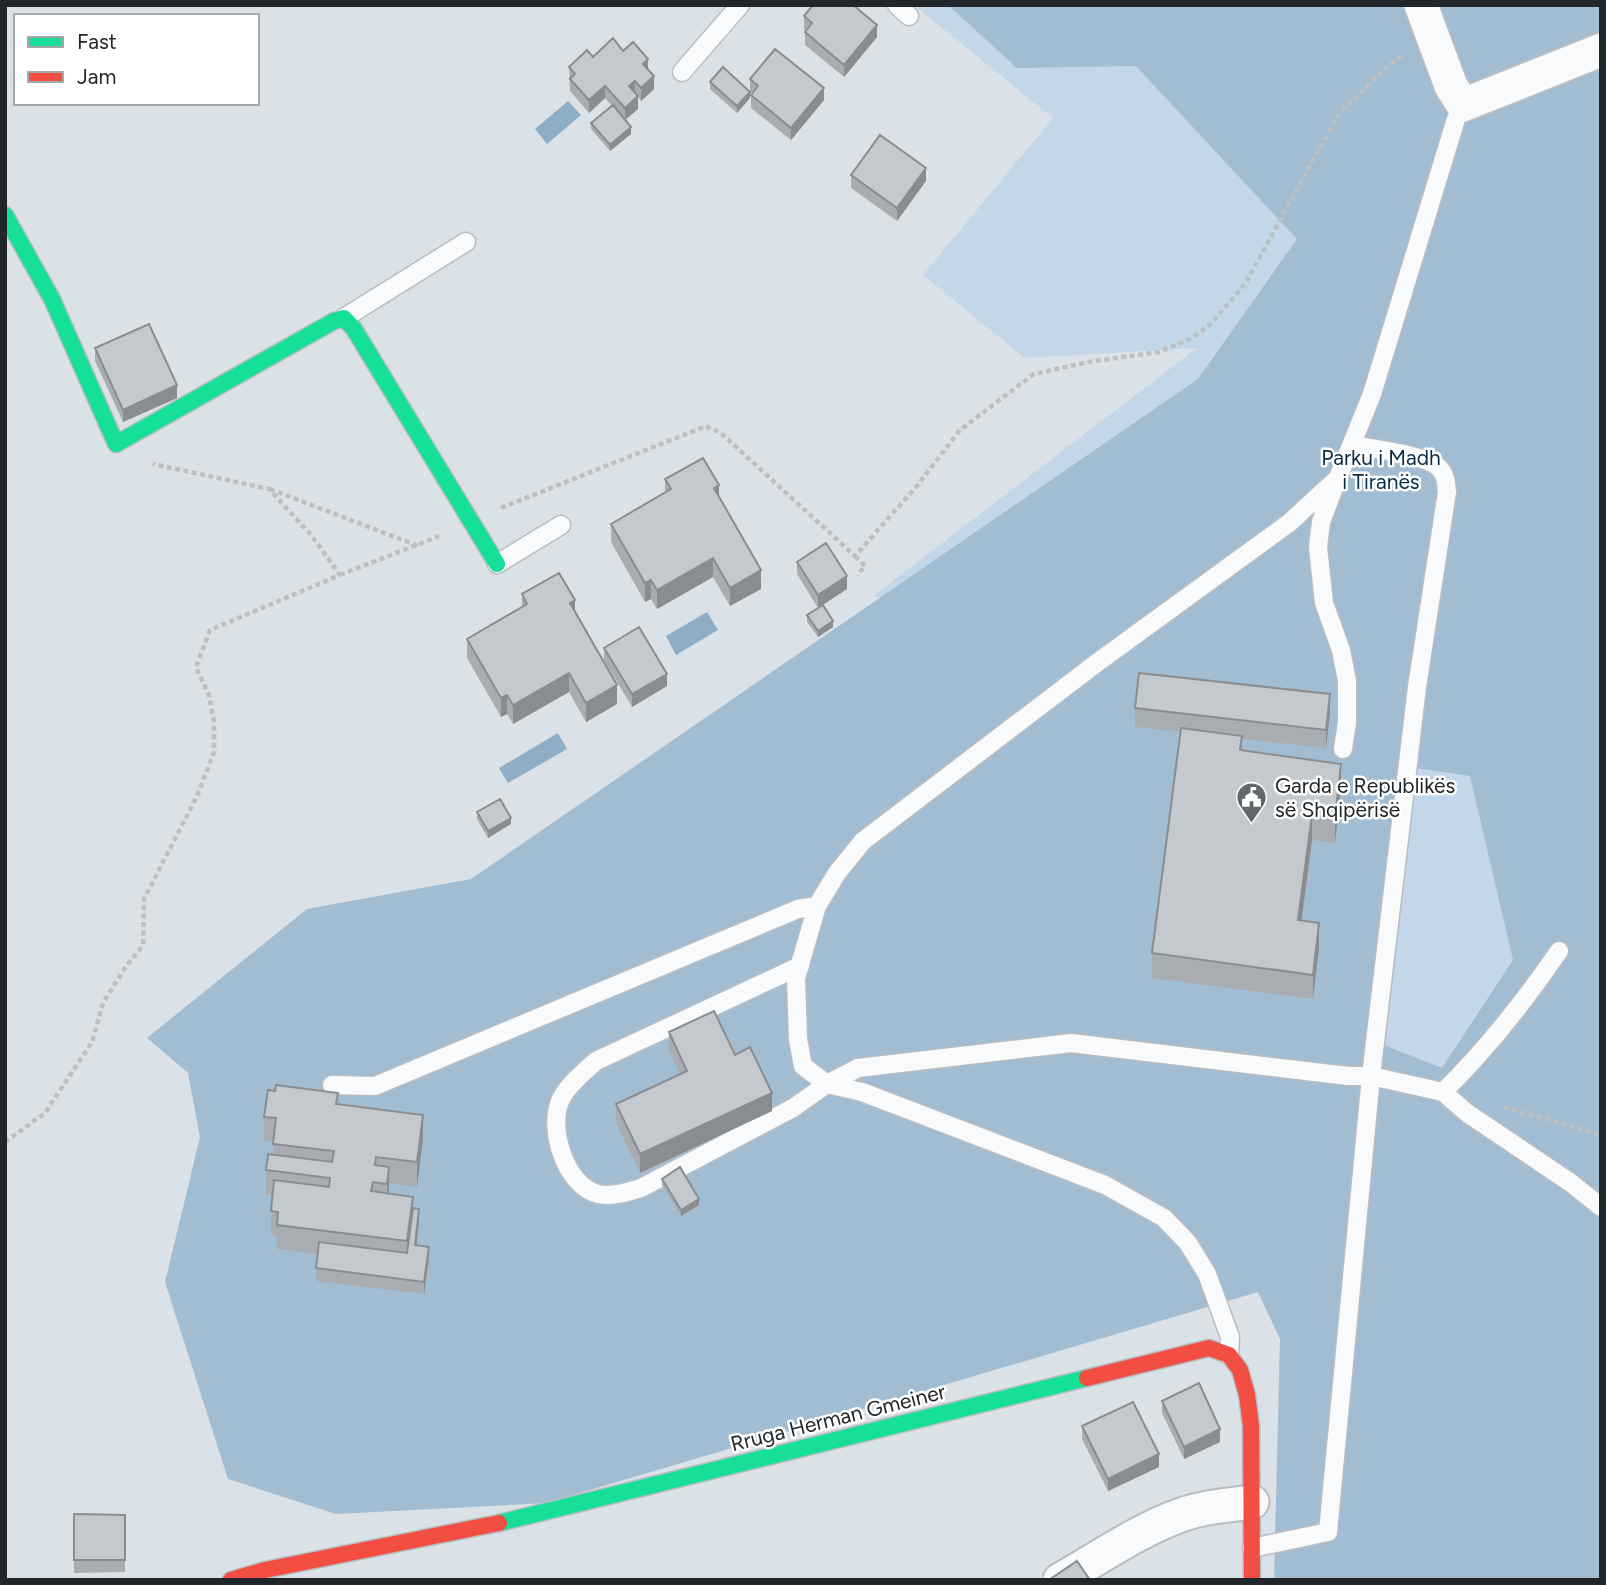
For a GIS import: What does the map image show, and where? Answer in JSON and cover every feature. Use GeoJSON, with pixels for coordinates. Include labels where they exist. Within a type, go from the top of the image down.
{"type":"FeatureCollection","features":[{"type":"Feature","properties":{"kind":"street"},"geometry":{"type":"LineString","coordinates":[[1426,20],[1459,112],[1601,50]]}},
{"type":"Feature","properties":{"kind":"street"},"geometry":{"type":"LineString","coordinates":[[5,215],[52,299],[116,444],[334,321],[344,318],[354,329],[497,564]]}},
{"type":"Feature","properties":{"kind":"street","name":"Rruga Herman Gmeiner"},"geometry":{"type":"LineString","coordinates":[[231,1580],[265,1570],[537,1515],[1175,1355],[1209,1348],[1229,1355]]}},
{"type":"Feature","properties":{"kind":"street"},"geometry":{"type":"LineString","coordinates":[[1229,1355],[1240,1371],[1249,1406],[1252,1439],[1252,1580]]}},
{"type":"Feature","properties":{"kind":"street"},"geometry":{"type":"LineString","coordinates":[[1060,1580],[1182,1514],[1222,1505],[1252,1502]]}},
{"type":"Feature","properties":{"kind":"lane"},"geometry":{"type":"LineString","coordinates":[[682,72],[740,5]]}},
{"type":"Feature","properties":{"kind":"lane"},"geometry":{"type":"LineString","coordinates":[[1343,749],[1347,722],[1347,681],[1341,650],[1324,603],[1318,547],[1321,522],[1383,359],[1459,112]]}},
{"type":"Feature","properties":{"kind":"lane"},"geometry":{"type":"LineString","coordinates":[[344,318],[466,242]]}},
{"type":"Feature","properties":{"kind":"lane"},"geometry":{"type":"LineString","coordinates":[[1252,1548],[1328,1532],[1371,1076],[1417,687],[1447,492],[1445,477],[1437,466],[1422,459],[1351,445]]}},
{"type":"Feature","properties":{"kind":"lane"},"geometry":{"type":"LineString","coordinates":[[1229,1355],[1230,1337],[1207,1274],[1188,1244],[1164,1218],[1105,1185],[862,1092],[827,1084],[803,1066],[798,1039],[796,978],[817,906],[837,873],[863,841],[1098,662],[1289,523],[1338,478]]}},
{"type":"Feature","properties":{"kind":"lane"},"geometry":{"type":"LineString","coordinates":[[497,564],[561,525]]}},
{"type":"Feature","properties":{"kind":"lane"},"geometry":{"type":"LineString","coordinates":[[332,1085],[375,1086],[798,909],[817,906]]}},
{"type":"Feature","properties":{"kind":"lane"},"geometry":{"type":"LineString","coordinates":[[1443,1092],[1477,1058],[1516,1012],[1559,951]]}},
{"type":"Feature","properties":{"kind":"lane"},"geometry":{"type":"LineString","coordinates":[[800,966],[596,1061],[561,1099],[557,1121],[564,1163],[576,1182],[597,1194],[618,1194],[641,1188],[793,1108],[827,1084],[858,1068],[1071,1043],[1348,1076],[1371,1076],[1443,1092],[1467,1113],[1601,1207]]}},
{"type":"Feature","properties":{"kind":"path"},"geometry":{"type":"LineString","coordinates":[[855,556],[917,486],[960,430],[1034,374],[1088,362],[1159,352],[1190,339],[1211,324],[1245,284],[1339,113],[1385,68],[1426,20]]}},
{"type":"Feature","properties":{"kind":"path"},"geometry":{"type":"LineString","coordinates":[[5,1142],[45,1113],[92,1042],[103,1003],[143,945],[144,899],[197,796],[214,752],[214,722],[209,695],[196,667],[210,630],[706,426],[721,433],[855,556],[865,566],[858,575]]}},
{"type":"Feature","properties":{"kind":"path"},"geometry":{"type":"LineString","coordinates":[[116,444],[134,460],[269,489],[418,546]]}},
{"type":"Feature","properties":{"kind":"path"},"geometry":{"type":"LineString","coordinates":[[269,489],[311,535],[341,575]]}},
{"type":"Feature","properties":{"kind":"path"},"geometry":{"type":"LineString","coordinates":[[1500,1106],[1601,1135]]}},
{"type":"Feature","properties":{"kind":"green space","name":"Parku i Madh i Tiranës"},"geometry":{"type":"Polygon","coordinates":[[[914,5],[1601,5],[1601,1580],[1277,1580],[1409,699],[873,596],[1197,348],[1025,358],[923,275],[1053,118],[914,5]]]}},
{"type":"Feature","properties":{"kind":"green space"},"geometry":{"type":"Polygon","coordinates":[[[948,5],[1601,5],[1601,1580],[1274,1580],[1280,1339],[1258,1292],[546,1503],[336,1514],[228,1479],[165,1282],[200,1137],[188,1073],[147,1038],[307,909],[471,879],[1198,379],[1297,239],[1136,66],[1017,68],[948,5]],[[1402,766],[1371,1040],[1442,1068],[1513,960],[1470,776],[1402,766]]]}},
{"type":"Feature","properties":{"kind":"shaded area"},"geometry":{"type":"Polygon","coordinates":[[[568,101],[581,115],[547,144],[535,129],[568,101]]]}},
{"type":"Feature","properties":{"kind":"shaded area"},"geometry":{"type":"Polygon","coordinates":[[[707,612],[718,630],[676,655],[666,636],[707,612]]]}},
{"type":"Feature","properties":{"kind":"shaded area"},"geometry":{"type":"Polygon","coordinates":[[[558,733],[567,749],[508,783],[499,768],[558,733]]]}},
{"type":"Feature","properties":{"kind":"building"},"geometry":{"type":"Polygon","coordinates":[[[813,5],[853,5],[877,25],[844,65],[805,32],[812,23],[804,16],[813,5]]]}},
{"type":"Feature","properties":{"kind":"building"},"geometry":{"type":"Polygon","coordinates":[[[613,38],[623,51],[633,42],[648,59],[643,64],[654,76],[641,88],[635,81],[629,86],[638,96],[625,108],[605,86],[589,100],[570,79],[575,74],[569,67],[587,50],[593,57],[613,38]]]}},
{"type":"Feature","properties":{"kind":"building"},"geometry":{"type":"Polygon","coordinates":[[[775,49],[824,88],[791,128],[751,95],[758,86],[750,79],[775,49]]]}},
{"type":"Feature","properties":{"kind":"building"},"geometry":{"type":"Polygon","coordinates":[[[723,67],[750,92],[737,106],[710,82],[723,67]]]}},
{"type":"Feature","properties":{"kind":"building"},"geometry":{"type":"Polygon","coordinates":[[[613,105],[631,127],[610,145],[591,123],[613,105]]]}},
{"type":"Feature","properties":{"kind":"building"},"geometry":{"type":"Polygon","coordinates":[[[880,135],[926,168],[897,208],[851,175],[880,135]]]}},
{"type":"Feature","properties":{"kind":"building"},"geometry":{"type":"Polygon","coordinates":[[[149,324],[177,385],[123,410],[95,348],[149,324]]]}},
{"type":"Feature","properties":{"kind":"building"},"geometry":{"type":"Polygon","coordinates":[[[703,458],[719,485],[714,488],[761,570],[730,588],[713,558],[657,590],[651,580],[645,583],[611,524],[671,489],[665,479],[703,458]]]}},
{"type":"Feature","properties":{"kind":"building"},"geometry":{"type":"Polygon","coordinates":[[[826,543],[847,576],[818,595],[797,562],[826,543]]]}},
{"type":"Feature","properties":{"kind":"building"},"geometry":{"type":"Polygon","coordinates":[[[559,573],[575,600],[570,603],[617,685],[586,703],[569,673],[513,705],[507,695],[501,698],[467,639],[527,604],[522,594],[559,573]]]}},
{"type":"Feature","properties":{"kind":"building"},"geometry":{"type":"Polygon","coordinates":[[[823,605],[833,621],[818,631],[807,615],[823,605]]]}},
{"type":"Feature","properties":{"kind":"building"},"geometry":{"type":"Polygon","coordinates":[[[639,627],[667,674],[632,694],[604,648],[639,627]]]}},
{"type":"Feature","properties":{"kind":"building"},"geometry":{"type":"Polygon","coordinates":[[[1139,673],[1330,694],[1326,730],[1135,708],[1139,673]]]}},
{"type":"Feature","properties":{"kind":"building"},"geometry":{"type":"Polygon","coordinates":[[[1181,728],[1242,736],[1240,750],[1341,764],[1335,818],[1312,815],[1298,920],[1319,923],[1313,975],[1152,953],[1181,728]]]}},
{"type":"Feature","properties":{"kind":"building"},"geometry":{"type":"Polygon","coordinates":[[[500,799],[511,818],[488,831],[477,812],[500,799]]]}},
{"type":"Feature","properties":{"kind":"building"},"geometry":{"type":"Polygon","coordinates":[[[714,1011],[735,1055],[750,1047],[772,1093],[640,1154],[616,1104],[687,1071],[669,1032],[714,1011]]]}},
{"type":"Feature","properties":{"kind":"building"},"geometry":{"type":"Polygon","coordinates":[[[276,1085],[338,1093],[336,1104],[423,1115],[417,1162],[376,1157],[375,1165],[389,1167],[387,1184],[373,1182],[371,1191],[413,1197],[407,1241],[277,1225],[278,1212],[271,1211],[274,1180],[329,1187],[330,1178],[266,1170],[268,1154],[332,1162],[334,1151],[273,1144],[276,1118],[264,1117],[268,1090],[275,1091],[276,1085]]]}},
{"type":"Feature","properties":{"kind":"building"},"geometry":{"type":"Polygon","coordinates":[[[680,1167],[699,1199],[681,1210],[662,1179],[680,1167]]]}},
{"type":"Feature","properties":{"kind":"building"},"geometry":{"type":"Polygon","coordinates":[[[413,1208],[419,1209],[415,1245],[429,1247],[424,1282],[316,1268],[319,1242],[407,1253],[413,1208]]]}},
{"type":"Feature","properties":{"kind":"building"},"geometry":{"type":"Polygon","coordinates":[[[1199,1383],[1220,1429],[1184,1447],[1162,1401],[1199,1383]]]}},
{"type":"Feature","properties":{"kind":"building"},"geometry":{"type":"Polygon","coordinates":[[[1133,1402],[1159,1454],[1108,1479],[1082,1426],[1133,1402]]]}},
{"type":"Feature","properties":{"kind":"building"},"geometry":{"type":"Polygon","coordinates":[[[74,1514],[125,1515],[125,1560],[74,1560],[74,1514]]]}},
{"type":"Feature","properties":{"kind":"building"},"geometry":{"type":"Polygon","coordinates":[[[1077,1561],[1090,1580],[1049,1580],[1077,1561]]]}},
{"type":"Feature","properties":{"kind":"traffic: fast"},"geometry":{"type":"LineString","coordinates":[[5,215],[52,299],[116,444],[334,321],[344,318],[354,329],[497,564]]}},
{"type":"Feature","properties":{"kind":"traffic: fast"},"geometry":{"type":"LineString","coordinates":[[499,1523],[1087,1378]]}},
{"type":"Feature","properties":{"kind":"traffic: jam"},"geometry":{"type":"LineString","coordinates":[[1087,1378],[1209,1348],[1229,1355],[1240,1370],[1251,1426],[1252,1580]]}},
{"type":"Feature","properties":{"kind":"traffic: jam"},"geometry":{"type":"LineString","coordinates":[[231,1580],[265,1570],[499,1523]]}},
{"type":"Feature","properties":{"kind":"place","name":"Garda e Republikës së Shqipërisë"},"geometry":{"type":"Point","coordinates":[1252,825]}}]}
